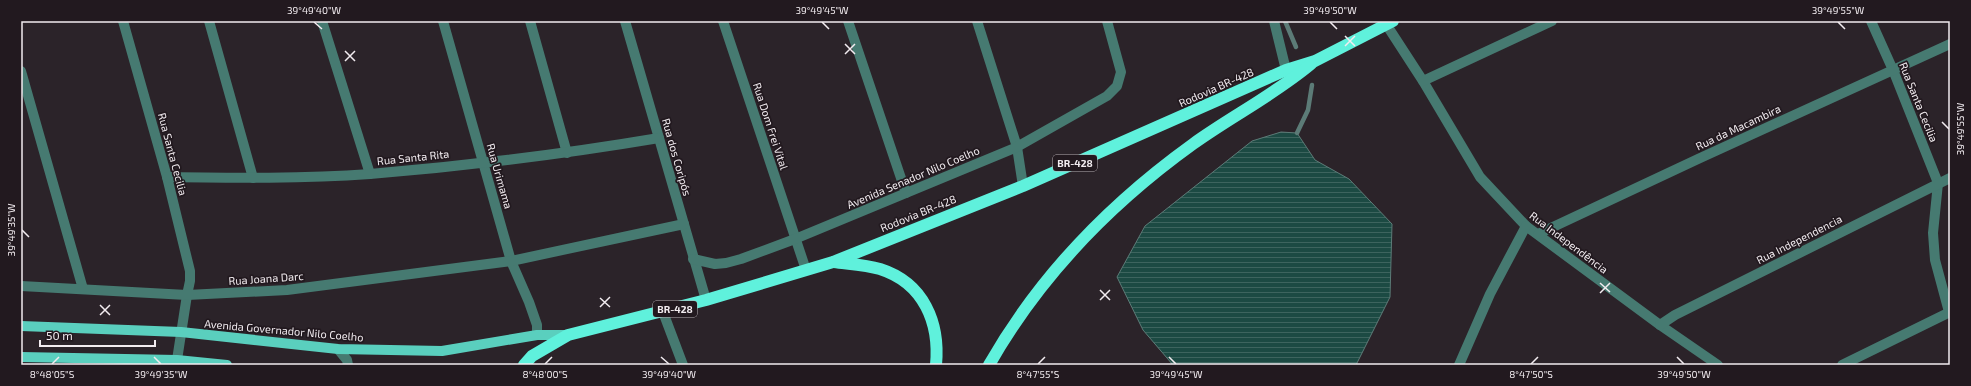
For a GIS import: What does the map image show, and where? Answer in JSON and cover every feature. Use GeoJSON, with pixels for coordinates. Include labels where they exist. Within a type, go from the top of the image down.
{"type":"FeatureCollection","features":[{"type":"Feature","properties":{"kind":"highway","name":"Rodovia BR-428"},"geometry":{"type":"LineString","coordinates":[[524,365],[532,356],[568,335],[663,312],[833,262],[1022,186],[1286,70],[1315,61],[1390,23]]}},
{"type":"Feature","properties":{"kind":"highway","name":"Rodovia BR-428"},"geometry":{"type":"LineString","coordinates":[[989,365],[1006,336],[1062,260],[1119,203],[1193,144],[1285,86],[1315,61]]}},
{"type":"Feature","properties":{"kind":"highway"},"geometry":{"type":"LineString","coordinates":[[833,262],[880,269],[899,279],[916,292],[929,309],[936,334],[936,365]]}},
{"type":"Feature","properties":{"kind":"main road","name":"Avenida Governador Nilo Coelho"},"geometry":{"type":"LineString","coordinates":[[21,326],[181,332],[338,349],[442,351],[537,336],[568,335]]}},
{"type":"Feature","properties":{"kind":"main road"},"geometry":{"type":"LineString","coordinates":[[21,357],[115,358],[133,362],[177,360],[227,365]]}},
{"type":"Feature","properties":{"kind":"street","name":"Rua Santa Cecilia"},"geometry":{"type":"LineString","coordinates":[[123,21],[167,177],[190,270],[190,281],[177,360]]}},
{"type":"Feature","properties":{"kind":"street"},"geometry":{"type":"LineString","coordinates":[[209,21],[253,178]]}},
{"type":"Feature","properties":{"kind":"street"},"geometry":{"type":"LineString","coordinates":[[322,21],[370,174]]}},
{"type":"Feature","properties":{"kind":"street","name":"Rua Urimama"},"geometry":{"type":"LineString","coordinates":[[443,21],[511,261],[529,302],[536,325],[537,336]]}},
{"type":"Feature","properties":{"kind":"street"},"geometry":{"type":"LineString","coordinates":[[530,21],[567,154]]}},
{"type":"Feature","properties":{"kind":"street","name":"Rua dos Coripós"},"geometry":{"type":"LineString","coordinates":[[625,21],[706,300]]}},
{"type":"Feature","properties":{"kind":"street","name":"Rua Dom Frei Vital"},"geometry":{"type":"LineString","coordinates":[[723,21],[806,270]]}},
{"type":"Feature","properties":{"kind":"street"},"geometry":{"type":"LineString","coordinates":[[848,21],[906,193]]}},
{"type":"Feature","properties":{"kind":"street"},"geometry":{"type":"LineString","coordinates":[[978,21],[1017,147],[1022,186]]}},
{"type":"Feature","properties":{"kind":"street","name":"Avenida Senador Nilo Coelho"},"geometry":{"type":"LineString","coordinates":[[693,259],[715,264],[726,263],[795,239],[1017,147],[1107,96],[1116,86],[1120,72],[1107,21]]}},
{"type":"Feature","properties":{"kind":"street"},"geometry":{"type":"LineString","coordinates":[[1274,21],[1286,70]]}},
{"type":"Feature","properties":{"kind":"street"},"geometry":{"type":"LineString","coordinates":[[1423,81],[1552,21]]}},
{"type":"Feature","properties":{"kind":"street","name":"Rua Santa Cecilia"},"geometry":{"type":"LineString","coordinates":[[1842,365],[1950,312],[1935,260],[1933,233],[1938,183],[1893,70],[1871,21]]}},
{"type":"Feature","properties":{"kind":"street","name":"Rua Independência"},"geometry":{"type":"LineString","coordinates":[[1390,23],[1480,176],[1526,226],[1660,325],[1718,365]]}},
{"type":"Feature","properties":{"kind":"street","name":"Rua da Macambira"},"geometry":{"type":"LineString","coordinates":[[1538,234],[1950,44]]}},
{"type":"Feature","properties":{"kind":"street"},"geometry":{"type":"LineString","coordinates":[[21,71],[82,289]]}},
{"type":"Feature","properties":{"kind":"street","name":"Rua Santa Rita"},"geometry":{"type":"LineString","coordinates":[[167,177],[253,178],[370,174],[567,154],[659,138]]}},
{"type":"Feature","properties":{"kind":"street","name":"Rua Independencia"},"geometry":{"type":"LineString","coordinates":[[1660,325],[1675,315],[1950,178]]}},
{"type":"Feature","properties":{"kind":"street"},"geometry":{"type":"LineString","coordinates":[[511,261],[684,224]]}},
{"type":"Feature","properties":{"kind":"street"},"geometry":{"type":"LineString","coordinates":[[1459,365],[1490,294],[1526,226]]}},
{"type":"Feature","properties":{"kind":"street","name":"Rua Joana Darc"},"geometry":{"type":"LineString","coordinates":[[21,286],[187,295],[287,290],[511,261]]}},
{"type":"Feature","properties":{"kind":"street"},"geometry":{"type":"LineString","coordinates":[[663,312],[683,365]]}},
{"type":"Feature","properties":{"kind":"street"},"geometry":{"type":"LineString","coordinates":[[338,349],[348,365]]}},
{"type":"Feature","properties":{"kind":"street"},"geometry":{"type":"LineString","coordinates":[[106,365],[115,358]]}},
{"type":"Feature","properties":{"kind":"shaded area"},"geometry":{"type":"Polygon","coordinates":[[[1281,132],[1297,133],[1315,160],[1349,179],[1392,224],[1390,297],[1356,365],[1173,365],[1143,330],[1117,277],[1145,226],[1252,141],[1281,132]]]}},
{"type":"Feature","properties":{"kind":"waterway"},"geometry":{"type":"LineString","coordinates":[[1285,21],[1296,47]]}},
{"type":"Feature","properties":{"kind":"waterway"},"geometry":{"type":"LineString","coordinates":[[1297,133],[1308,110],[1312,85]]}}]}
